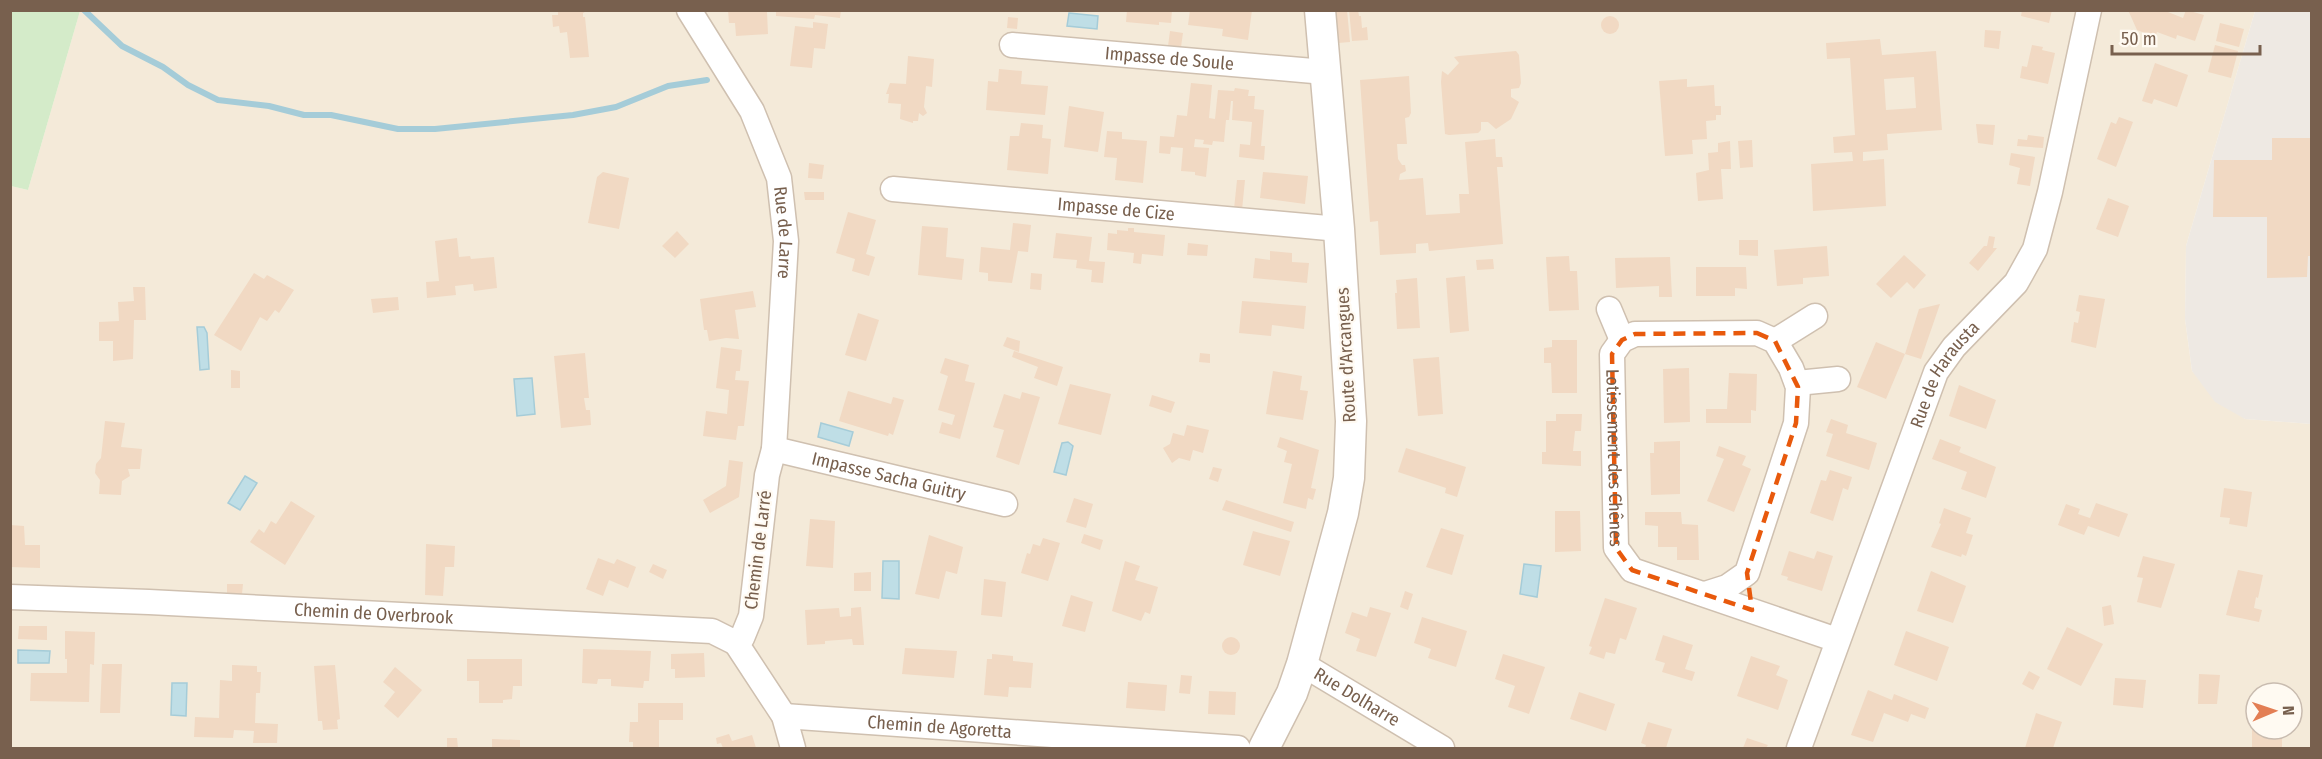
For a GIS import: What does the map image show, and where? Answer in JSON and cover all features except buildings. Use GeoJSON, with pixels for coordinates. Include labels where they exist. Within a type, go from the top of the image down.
{"type":"FeatureCollection","features":[{"type":"Feature","properties":{"kind":"street","name":"Rue de Larre"},"geometry":{"type":"LineString","coordinates":[[689,10],[752,111],[779,178],[786,241],[774,449],[767,475]]}},
{"type":"Feature","properties":{"kind":"street","name":"Route d'Arcangues"},"geometry":{"type":"LineString","coordinates":[[1264,748],[1292,693],[1302,664],[1343,513],[1349,477],[1351,421],[1339,229],[1320,10]]}},
{"type":"Feature","properties":{"kind":"street","name":"Rue de Harausta"},"geometry":{"type":"LineString","coordinates":[[1799,748],[1936,372],[1954,347],[2016,282],[2035,249],[2050,192],[2089,10]]}},
{"type":"Feature","properties":{"kind":"street","name":"Impasse de Soule"},"geometry":{"type":"LineString","coordinates":[[1012,45],[1325,72]]}},
{"type":"Feature","properties":{"kind":"street","name":"Impasse de Cize"},"geometry":{"type":"LineString","coordinates":[[893,189],[1339,229]]}},
{"type":"Feature","properties":{"kind":"street"},"geometry":{"type":"LineString","coordinates":[[1609,309],[1622,340],[1635,334],[1757,333],[1775,341],[1791,368],[1797,383],[1796,423],[1747,573],[1752,610]]}},
{"type":"Feature","properties":{"kind":"street"},"geometry":{"type":"LineString","coordinates":[[1775,341],[1815,316]]}},
{"type":"Feature","properties":{"kind":"street","name":"Lotissement des Chênes"},"geometry":{"type":"LineString","coordinates":[[1622,340],[1612,354],[1616,548],[1632,570],[1837,640]]}},
{"type":"Feature","properties":{"kind":"street"},"geometry":{"type":"LineString","coordinates":[[1797,383],[1838,379]]}},
{"type":"Feature","properties":{"kind":"street","name":"Impasse Sacha Guitry"},"geometry":{"type":"LineString","coordinates":[[774,449],[1005,504]]}},
{"type":"Feature","properties":{"kind":"street","name":"Chemin de Larré"},"geometry":{"type":"LineString","coordinates":[[736,643],[742,638],[750,616],[767,475]]}},
{"type":"Feature","properties":{"kind":"street"},"geometry":{"type":"LineString","coordinates":[[1705,594],[1727,587],[1747,573]]}},
{"type":"Feature","properties":{"kind":"street","name":"Chemin de Overbrook"},"geometry":{"type":"LineString","coordinates":[[10,597],[712,631],[736,643]]}},
{"type":"Feature","properties":{"kind":"street"},"geometry":{"type":"LineString","coordinates":[[736,643],[784,716],[793,748]]}},
{"type":"Feature","properties":{"kind":"street","name":"Rue Dolharre"},"geometry":{"type":"LineString","coordinates":[[1302,664],[1442,748]]}},
{"type":"Feature","properties":{"kind":"street","name":"Chemin de Agoretta"},"geometry":{"type":"LineString","coordinates":[[784,716],[1238,748]]}},
{"type":"Feature","properties":{"kind":"highlighted area"},"geometry":{"type":"Polygon","coordinates":[[[1757,333],[1775,341],[1798,387],[1796,423],[1747,573],[1752,610],[1632,570],[1616,548],[1612,354],[1622,340],[1635,334],[1757,333]]]}},
{"type":"Feature","properties":{"kind":"shaded area"},"geometry":{"type":"Polygon","coordinates":[[[80,11],[2255,11],[2186,246],[2185,319],[2192,371],[2245,419],[2311,424],[2311,748],[11,748],[11,186],[28,190],[80,11]]]}},
{"type":"Feature","properties":{"kind":"shaded area"},"geometry":{"type":"Polygon","coordinates":[[[2255,11],[2311,11],[2311,424],[2245,419],[2215,402],[2192,371],[2185,319],[2186,246],[2255,11]]]}},
{"type":"Feature","properties":{"kind":"green space"},"geometry":{"type":"Polygon","coordinates":[[[11,10],[80,11],[28,190],[11,186],[11,10]]]}},
{"type":"Feature","properties":{"kind":"water"},"geometry":{"type":"Polygon","coordinates":[[[1069,13],[1098,16],[1097,29],[1067,26],[1069,13]]]}},
{"type":"Feature","properties":{"kind":"water"},"geometry":{"type":"Polygon","coordinates":[[[197,327],[204,327],[207,333],[209,369],[200,370],[197,327]]]}},
{"type":"Feature","properties":{"kind":"water"},"geometry":{"type":"Polygon","coordinates":[[[532,378],[535,414],[517,416],[514,379],[532,378]]]}},
{"type":"Feature","properties":{"kind":"water"},"geometry":{"type":"Polygon","coordinates":[[[821,423],[853,432],[849,446],[818,437],[821,423]]]}},
{"type":"Feature","properties":{"kind":"water"},"geometry":{"type":"Polygon","coordinates":[[[1068,442],[1073,446],[1066,475],[1054,472],[1062,443],[1068,442]]]}},
{"type":"Feature","properties":{"kind":"water"},"geometry":{"type":"Polygon","coordinates":[[[245,476],[257,483],[240,510],[228,503],[245,476]]]}},
{"type":"Feature","properties":{"kind":"water"},"geometry":{"type":"Polygon","coordinates":[[[883,561],[899,561],[899,599],[882,598],[883,561]]]}},
{"type":"Feature","properties":{"kind":"water"},"geometry":{"type":"Polygon","coordinates":[[[1524,564],[1541,566],[1537,597],[1520,594],[1524,564]]]}},
{"type":"Feature","properties":{"kind":"water"},"geometry":{"type":"Polygon","coordinates":[[[18,650],[50,651],[49,663],[18,663],[18,650]]]}},
{"type":"Feature","properties":{"kind":"water"},"geometry":{"type":"Polygon","coordinates":[[[172,683],[187,683],[186,716],[171,715],[172,683]]]}},
{"type":"Feature","properties":{"kind":"waterway"},"geometry":{"type":"LineString","coordinates":[[84,10],[122,46],[218,100],[269,106],[304,115],[331,115],[398,129],[435,129],[573,115],[616,107],[668,86],[707,80]]}}]}
